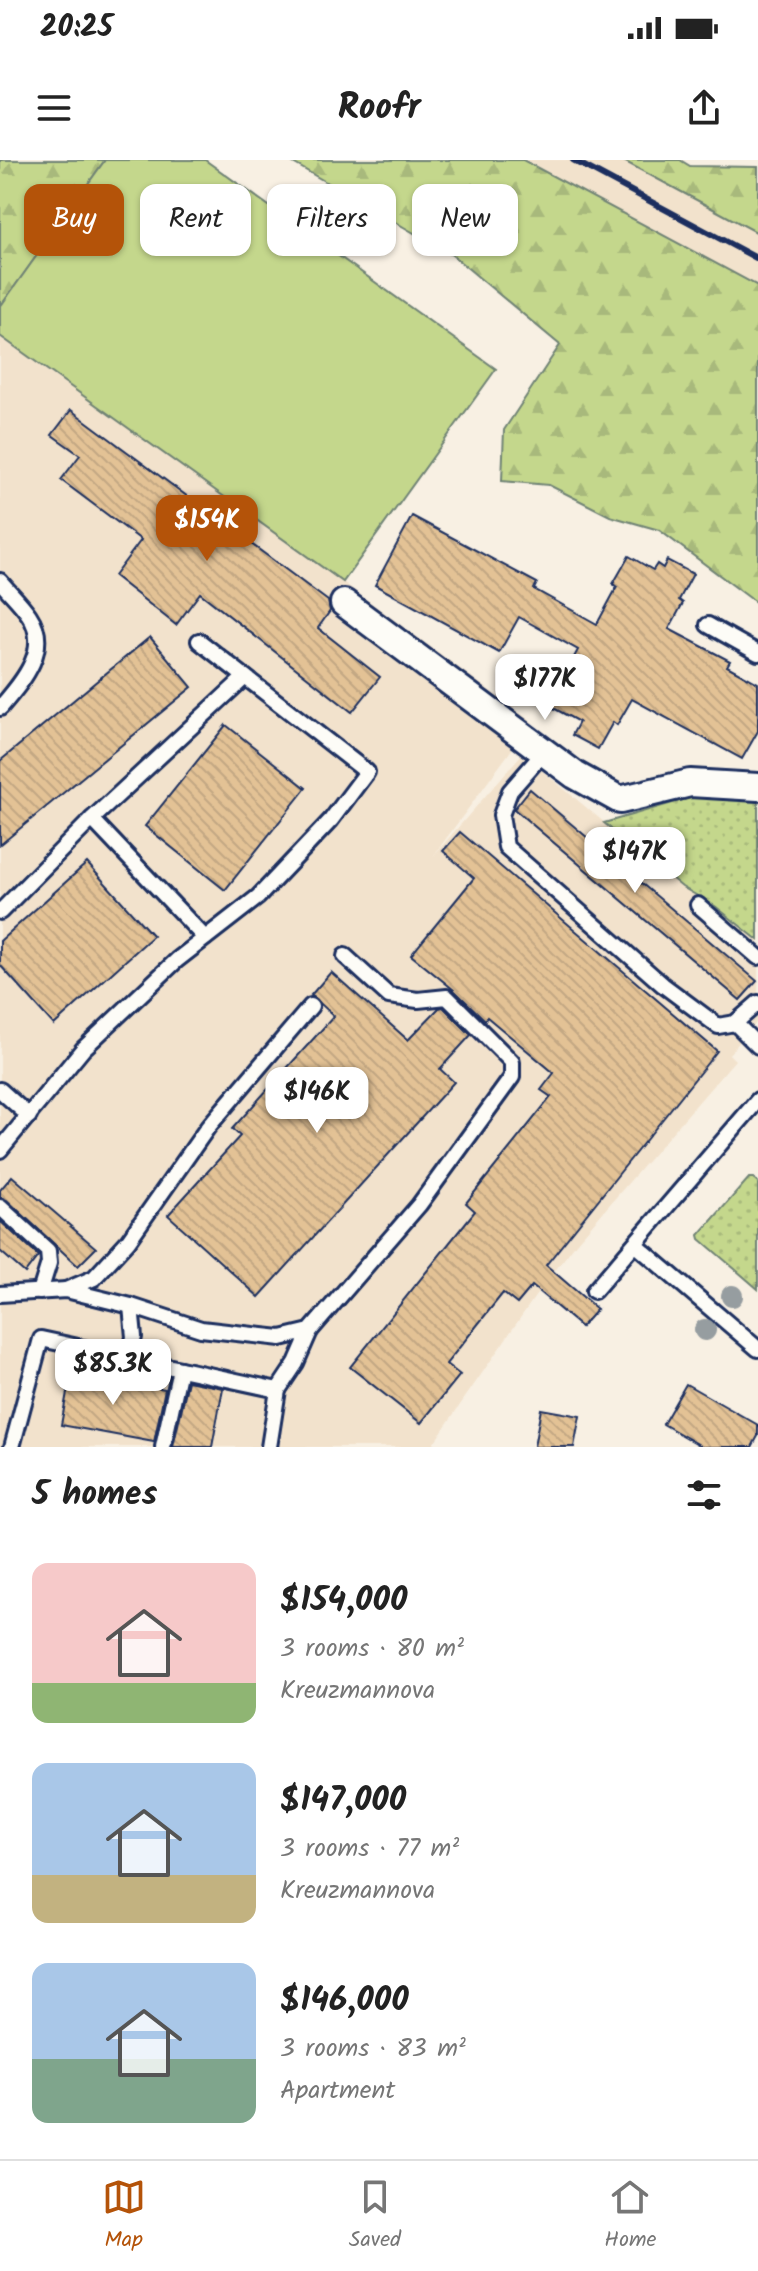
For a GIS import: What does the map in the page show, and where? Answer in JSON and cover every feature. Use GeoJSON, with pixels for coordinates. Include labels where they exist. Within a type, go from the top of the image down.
{"type":"FeatureCollection","features":[{"type":"Feature","properties":{"kind":"street"},"geometry":{"type":"LineString","coordinates":[[344,603],[575,775],[620,800],[690,783],[758,787]]}},
{"type":"Feature","properties":{"kind":"lane"},"geometry":{"type":"LineString","coordinates":[[0,581],[30,616],[39,641],[28,675],[0,708]]}},
{"type":"Feature","properties":{"kind":"lane"},"geometry":{"type":"LineString","coordinates":[[708,625],[758,653]]}},
{"type":"Feature","properties":{"kind":"lane"},"geometry":{"type":"LineString","coordinates":[[0,1150],[83,1049],[177,960],[258,897],[331,820],[367,772],[199,641]]}},
{"type":"Feature","properties":{"kind":"lane"},"geometry":{"type":"LineString","coordinates":[[0,912],[92,819],[245,677]]}},
{"type":"Feature","properties":{"kind":"lane"},"geometry":{"type":"LineString","coordinates":[[544,752],[510,791],[501,815],[506,847],[663,985],[718,1026],[735,1023],[758,1003]]}},
{"type":"Feature","properties":{"kind":"lane"},"geometry":{"type":"LineString","coordinates":[[92,819],[205,938]]}},
{"type":"Feature","properties":{"kind":"lane"},"geometry":{"type":"LineString","coordinates":[[698,905],[758,957]]}},
{"type":"Feature","properties":{"kind":"lane"},"geometry":{"type":"LineString","coordinates":[[269,1447],[278,1390],[296,1363],[310,1331],[419,1205],[512,1077],[512,1062],[447,997],[418,1000],[389,996],[345,956]]}},
{"type":"Feature","properties":{"kind":"lane"},"geometry":{"type":"LineString","coordinates":[[66,1290],[94,1278],[128,1241],[208,1127],[311,1006]]}},
{"type":"Feature","properties":{"kind":"lane"},"geometry":{"type":"LineString","coordinates":[[735,1023],[758,1046]]}},
{"type":"Feature","properties":{"kind":"lane"},"geometry":{"type":"LineString","coordinates":[[0,1090],[29,1116]]}},
{"type":"Feature","properties":{"kind":"lane"},"geometry":{"type":"LineString","coordinates":[[594,1291],[758,1100]]}},
{"type":"Feature","properties":{"kind":"lane"},"geometry":{"type":"LineString","coordinates":[[0,1207],[48,1251],[49,1263],[40,1292]]}},
{"type":"Feature","properties":{"kind":"lane"},"geometry":{"type":"LineString","coordinates":[[635,1244],[758,1349]]}},
{"type":"Feature","properties":{"kind":"lane"},"geometry":{"type":"LineString","coordinates":[[0,1294],[66,1290],[131,1306],[201,1329],[281,1338],[310,1331]]}},
{"type":"Feature","properties":{"kind":"lane"},"geometry":{"type":"LineString","coordinates":[[129,1358],[134,1337],[131,1306]]}},
{"type":"Feature","properties":{"kind":"lane"},"geometry":{"type":"LineString","coordinates":[[12,1447],[41,1339],[278,1390]]}},
{"type":"Feature","properties":{"kind":"lane"},"geometry":{"type":"LineString","coordinates":[[163,1447],[180,1369]]}},
{"type":"Feature","properties":{"kind":"shaded area"},"geometry":{"type":"Polygon","coordinates":[[[523,160],[622,160],[758,233],[758,286],[523,160]]]}},
{"type":"Feature","properties":{"kind":"shaded area"},"geometry":{"type":"Polygon","coordinates":[[[0,336],[532,722],[434,855],[522,754],[682,887],[715,906],[758,940],[758,1021],[729,1054],[735,1060],[577,1242],[534,1298],[431,1447],[0,1447],[0,336]]]}},
{"type":"Feature","properties":{"kind":"green space"},"geometry":{"type":"Polygon","coordinates":[[[0,160],[105,160],[88,184],[24,184],[24,256],[36,256],[0,307],[0,160]]]}},
{"type":"Feature","properties":{"kind":"green space"},"geometry":{"type":"Polygon","coordinates":[[[105,160],[205,160],[238,184],[140,184],[140,256],[251,256],[251,193],[267,205],[267,256],[339,256],[496,369],[343,582],[0,336],[0,307],[36,256],[124,256],[124,184],[88,184],[105,160]]]}},
{"type":"Feature","properties":{"kind":"green space"},"geometry":{"type":"Polygon","coordinates":[[[288,160],[523,160],[758,286],[758,604],[659,530],[610,516],[549,485],[502,481],[504,430],[560,345],[453,256],[518,256],[518,184],[412,184],[412,232],[396,223],[396,184],[329,184],[288,160]]]}},
{"type":"Feature","properties":{"kind":"green space"},"geometry":{"type":"Polygon","coordinates":[[[622,160],[680,160],[690,166],[758,167],[758,233],[622,160]]]}},
{"type":"Feature","properties":{"kind":"green space"},"geometry":{"type":"Polygon","coordinates":[[[758,792],[758,940],[715,906],[682,887],[604,823],[700,795],[758,792]]]}},
{"type":"Feature","properties":{"kind":"green space"},"geometry":{"type":"Polygon","coordinates":[[[749,1178],[758,1182],[758,1289],[699,1235],[749,1178]]]}},
{"type":"Feature","properties":{"kind":"building"},"geometry":{"type":"Polygon","coordinates":[[[71,410],[328,601],[330,611],[318,628],[380,677],[352,712],[200,593],[176,625],[114,576],[141,540],[61,480],[80,455],[52,435],[71,410]]]}},
{"type":"Feature","properties":{"kind":"building"},"geometry":{"type":"Polygon","coordinates":[[[412,516],[537,583],[534,589],[597,624],[617,587],[613,584],[629,556],[653,570],[657,564],[663,568],[667,560],[693,574],[679,600],[683,603],[669,629],[730,661],[727,666],[758,683],[758,731],[742,759],[632,699],[617,725],[613,722],[598,749],[572,735],[579,722],[548,705],[578,650],[519,617],[499,653],[375,585],[412,516]]]}},
{"type":"Feature","properties":{"kind":"building"},"geometry":{"type":"Polygon","coordinates":[[[150,637],[192,687],[0,845],[0,761],[150,637]]]}},
{"type":"Feature","properties":{"kind":"building"},"geometry":{"type":"Polygon","coordinates":[[[226,725],[306,788],[225,890],[145,826],[226,725]]]}},
{"type":"Feature","properties":{"kind":"building"},"geometry":{"type":"Polygon","coordinates":[[[530,789],[757,981],[740,1000],[514,809],[530,789]]]}},
{"type":"Feature","properties":{"kind":"building"},"geometry":{"type":"Polygon","coordinates":[[[460,832],[717,1051],[546,1265],[597,1309],[581,1327],[532,1286],[517,1304],[503,1293],[446,1364],[460,1375],[421,1423],[350,1367],[475,1211],[466,1203],[551,1097],[541,1090],[554,1073],[487,1017],[485,1020],[411,955],[474,878],[443,851],[460,832]]]}},
{"type":"Feature","properties":{"kind":"building"},"geometry":{"type":"Polygon","coordinates":[[[87,863],[153,936],[54,1025],[0,965],[0,941],[87,863]]]}},
{"type":"Feature","properties":{"kind":"building"},"geometry":{"type":"Polygon","coordinates":[[[331,972],[408,1040],[443,1007],[471,1035],[440,1069],[454,1082],[259,1297],[168,1215],[240,1136],[232,1129],[334,1016],[311,995],[331,972]]]}},
{"type":"Feature","properties":{"kind":"building"},"geometry":{"type":"Polygon","coordinates":[[[12,1176],[96,1248],[78,1266],[0,1197],[0,1190],[12,1176]]]}},
{"type":"Feature","properties":{"kind":"building"},"geometry":{"type":"Polygon","coordinates":[[[0,1221],[38,1256],[25,1273],[0,1251],[0,1221]]]}},
{"type":"Feature","properties":{"kind":"building"},"geometry":{"type":"Polygon","coordinates":[[[71,1371],[165,1389],[154,1442],[61,1425],[71,1371]]]}},
{"type":"Feature","properties":{"kind":"building"},"geometry":{"type":"Polygon","coordinates":[[[188,1381],[223,1388],[212,1447],[173,1447],[188,1381]]]}},
{"type":"Feature","properties":{"kind":"building"},"geometry":{"type":"Polygon","coordinates":[[[686,1384],[758,1425],[758,1436],[752,1447],[703,1447],[663,1424],[686,1384]]]}},
{"type":"Feature","properties":{"kind":"building"},"geometry":{"type":"Polygon","coordinates":[[[541,1409],[580,1416],[574,1447],[534,1447],[541,1409]]]}},
{"type":"Feature","properties":{"kind":"railway"},"geometry":{"type":"LineString","coordinates":[[573,160],[758,259]]}}]}
